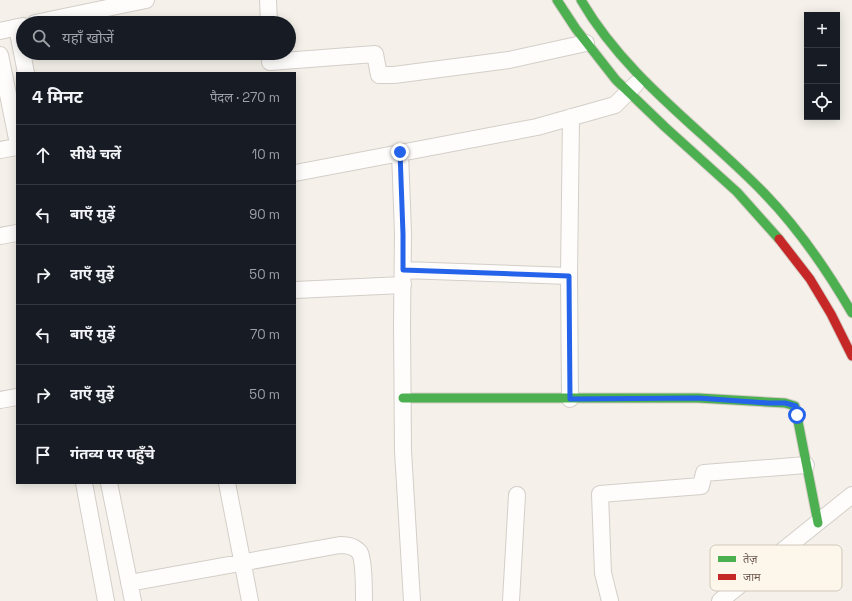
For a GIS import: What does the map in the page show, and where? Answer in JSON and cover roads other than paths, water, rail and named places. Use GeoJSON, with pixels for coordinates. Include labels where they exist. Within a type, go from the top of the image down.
{"type":"FeatureCollection","features":[{"type":"Feature","properties":{"kind":"main road"},"geometry":{"type":"LineString","coordinates":[[558,0],[586,43],[616,80],[737,192],[775,234],[810,279],[831,314],[852,356]]}},
{"type":"Feature","properties":{"kind":"main road"},"geometry":{"type":"LineString","coordinates":[[582,0],[605,37],[642,78],[746,176],[790,221],[837,287],[852,313]]}},
{"type":"Feature","properties":{"kind":"main road"},"geometry":{"type":"LineString","coordinates":[[403,398],[698,398],[785,403],[796,406],[818,523]]}},
{"type":"Feature","properties":{"kind":"street"},"geometry":{"type":"LineString","coordinates":[[63,16],[116,3],[146,0]]}},
{"type":"Feature","properties":{"kind":"street"},"geometry":{"type":"LineString","coordinates":[[268,0],[269,16]]}},
{"type":"Feature","properties":{"kind":"street"},"geometry":{"type":"LineString","coordinates":[[0,31],[16,27]]}},
{"type":"Feature","properties":{"kind":"street"},"geometry":{"type":"LineString","coordinates":[[270,63],[375,54],[380,75],[394,75],[509,60],[586,43]]}},
{"type":"Feature","properties":{"kind":"street"},"geometry":{"type":"LineString","coordinates":[[0,55],[16,134]]}},
{"type":"Feature","properties":{"kind":"street"},"geometry":{"type":"LineString","coordinates":[[24,60],[26,72]]}},
{"type":"Feature","properties":{"kind":"street"},"geometry":{"type":"LineString","coordinates":[[296,173],[537,127],[615,105],[642,78]]}},
{"type":"Feature","properties":{"kind":"street"},"geometry":{"type":"LineString","coordinates":[[570,399],[569,276],[571,117]]}},
{"type":"Feature","properties":{"kind":"street"},"geometry":{"type":"LineString","coordinates":[[0,150],[16,147]]}},
{"type":"Feature","properties":{"kind":"street"},"geometry":{"type":"LineString","coordinates":[[400,152],[403,234],[402,324],[404,451],[412,601]]}},
{"type":"Feature","properties":{"kind":"street"},"geometry":{"type":"LineString","coordinates":[[0,236],[16,233]]}},
{"type":"Feature","properties":{"kind":"street"},"geometry":{"type":"LineString","coordinates":[[296,290],[403,278],[569,276]]}},
{"type":"Feature","properties":{"kind":"street"},"geometry":{"type":"LineString","coordinates":[[0,400],[16,397]]}},
{"type":"Feature","properties":{"kind":"street"},"geometry":{"type":"LineString","coordinates":[[610,601],[603,573],[600,494],[702,486],[704,473],[806,465]]}},
{"type":"Feature","properties":{"kind":"street"},"geometry":{"type":"LineString","coordinates":[[84,484],[106,601]]}},
{"type":"Feature","properties":{"kind":"street"},"geometry":{"type":"LineString","coordinates":[[109,484],[133,601]]}},
{"type":"Feature","properties":{"kind":"street"},"geometry":{"type":"LineString","coordinates":[[227,484],[250,601]]}},
{"type":"Feature","properties":{"kind":"street"},"geometry":{"type":"LineString","coordinates":[[511,601],[517,495]]}},
{"type":"Feature","properties":{"kind":"street"},"geometry":{"type":"LineString","coordinates":[[790,545],[852,495]]}},
{"type":"Feature","properties":{"kind":"street"},"geometry":{"type":"LineString","coordinates":[[129,583],[340,545],[351,545],[360,553],[363,571],[364,601]]}},
{"type":"Feature","properties":{"kind":"street"},"geometry":{"type":"LineString","coordinates":[[720,601],[733,591]]}}]}
